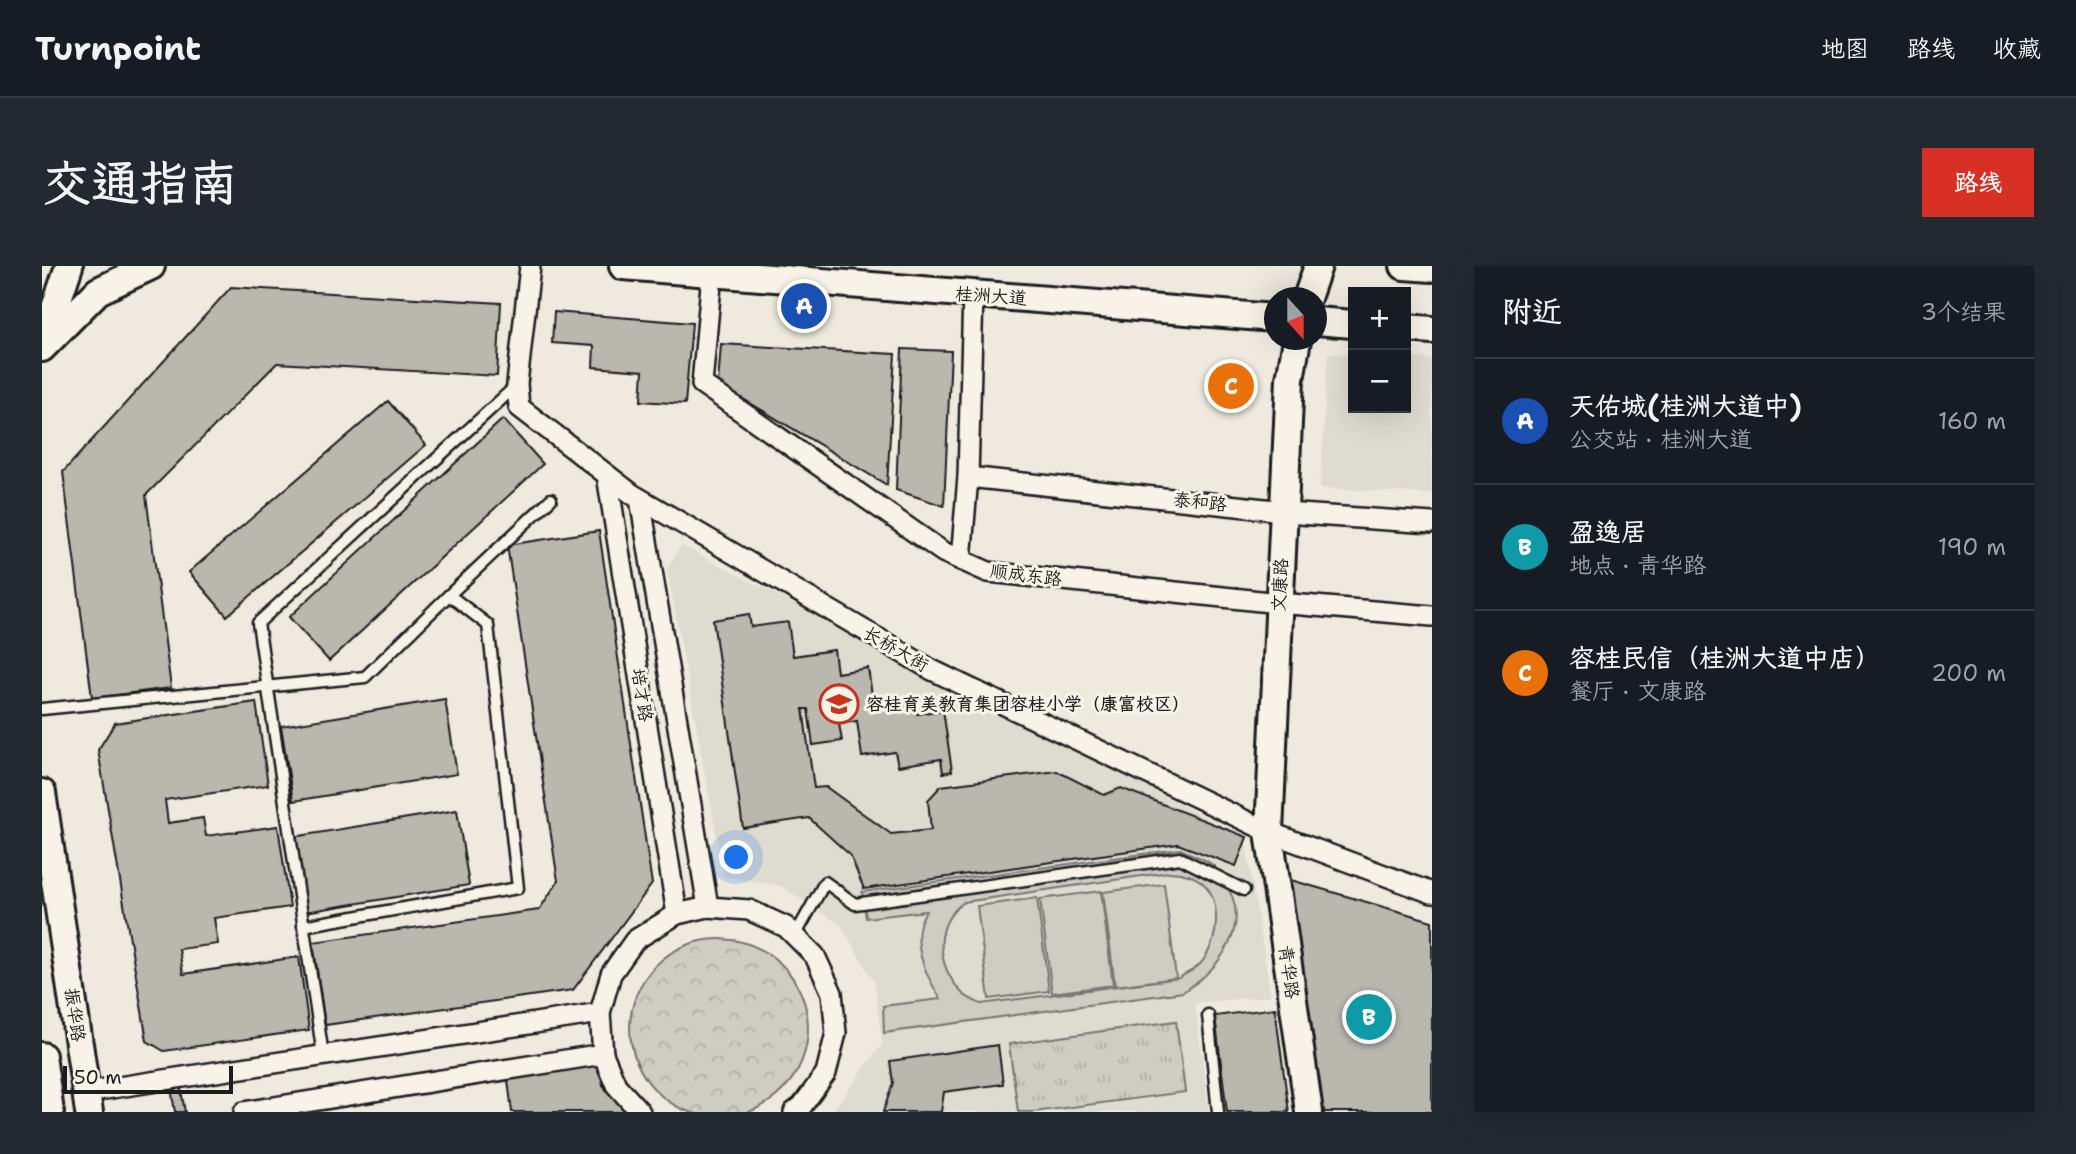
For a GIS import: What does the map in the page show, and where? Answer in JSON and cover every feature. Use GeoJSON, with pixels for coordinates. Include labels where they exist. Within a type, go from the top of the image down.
{"type":"FeatureCollection","features":[{"type":"Feature","properties":{"kind":"main road"},"geometry":{"type":"LineString","coordinates":[[42,347],[69,266]]}},
{"type":"Feature","properties":{"kind":"main road"},"geometry":{"type":"LineString","coordinates":[[42,347],[98,291],[152,266]]}},
{"type":"Feature","properties":{"kind":"main road","name":"桂洲大道"},"geometry":{"type":"LineString","coordinates":[[623,266],[1264,317]]}},
{"type":"Feature","properties":{"kind":"main road"},"geometry":{"type":"LineString","coordinates":[[1311,287],[1318,266]]}},
{"type":"Feature","properties":{"kind":"main road"},"geometry":{"type":"LineString","coordinates":[[1404,266],[1432,268]]}},
{"type":"Feature","properties":{"kind":"main road"},"geometry":{"type":"LineString","coordinates":[[1327,322],[1348,324]]}},
{"type":"Feature","properties":{"kind":"main road"},"geometry":{"type":"LineString","coordinates":[[1411,328],[1432,330]]}},
{"type":"Feature","properties":{"kind":"main road","name":"文康路"},"geometry":{"type":"LineString","coordinates":[[1269,832],[1290,379],[1295,350]]}},
{"type":"Feature","properties":{"kind":"main road","name":"振华路"},"geometry":{"type":"LineString","coordinates":[[42,793],[88,1102]]}},
{"type":"Feature","properties":{"kind":"main road","name":"青华路"},"geometry":{"type":"LineString","coordinates":[[1269,832],[1309,1112]]}},
{"type":"Feature","properties":{"kind":"main road"},"geometry":{"type":"LineString","coordinates":[[42,1056],[50,1112]]}},
{"type":"Feature","properties":{"kind":"main road"},"geometry":{"type":"LineString","coordinates":[[42,1102],[50,1112]]}},
{"type":"Feature","properties":{"kind":"street","name":"长桥大街"},"geometry":{"type":"LineString","coordinates":[[530,266],[517,384],[519,407],[640,499],[932,670],[1269,832],[1432,894]]}},
{"type":"Feature","properties":{"kind":"street","name":"顺成东路"},"geometry":{"type":"LineString","coordinates":[[712,274],[702,384],[943,552],[988,572],[1279,603],[1432,615]]}},
{"type":"Feature","properties":{"kind":"street"},"geometry":{"type":"LineString","coordinates":[[961,560],[968,477],[973,294]]}},
{"type":"Feature","properties":{"kind":"street","name":"培才路"},"geometry":{"type":"LineString","coordinates":[[607,475],[677,914]]}},
{"type":"Feature","properties":{"kind":"street","name":"泰和路"},"geometry":{"type":"LineString","coordinates":[[968,477],[1299,514],[1432,523]]}},
{"type":"Feature","properties":{"kind":"street","name":"培才路"},"geometry":{"type":"LineString","coordinates":[[640,499],[708,907]]}},
{"type":"Feature","properties":{"kind":"street"},"geometry":{"type":"LineString","coordinates":[[640,1112],[616,1084],[603,1054],[600,1013],[611,974],[635,940],[677,914],[708,907],[749,910],[786,927],[815,956],[832,993],[836,1034],[826,1073],[802,1106],[794,1112]]}},
{"type":"Feature","properties":{"kind":"street"},"geometry":{"type":"LineString","coordinates":[[88,1102],[323,1055],[600,1013]]}},
{"type":"Feature","properties":{"kind":"street"},"geometry":{"type":"LineString","coordinates":[[244,1112],[321,1106],[603,1054]]}},
{"type":"Feature","properties":{"kind":"lane"},"geometry":{"type":"LineString","coordinates":[[323,1055],[258,623],[517,384]]}},
{"type":"Feature","properties":{"kind":"lane"},"geometry":{"type":"LineString","coordinates":[[42,709],[365,677],[551,499]]}},
{"type":"Feature","properties":{"kind":"lane"},"geometry":{"type":"LineString","coordinates":[[303,926],[518,888],[488,625],[449,595]]}},
{"type":"Feature","properties":{"kind":"lane"},"geometry":{"type":"LineString","coordinates":[[795,936],[825,882],[855,904],[1180,858],[1244,890]]}},
{"type":"Feature","properties":{"kind":"lane"},"geometry":{"type":"LineString","coordinates":[[1208,1015],[1218,1112]]}},
{"type":"Feature","properties":{"kind":"shaded area"},"geometry":{"type":"Polygon","coordinates":[[[1328,353],[1348,354],[1348,413],[1411,413],[1411,357],[1432,359],[1432,494],[1320,488],[1328,353]]]}},
{"type":"Feature","properties":{"kind":"shaded area","name":"容桂育美教育集团容桂小学（康富校区）"},"geometry":{"type":"Polygon","coordinates":[[[681,545],[1245,838],[1271,996],[1195,1003],[1209,1112],[832,1112],[882,1044],[875,984],[841,925],[781,886],[724,876],[667,569],[681,545]]]}},
{"type":"Feature","properties":{"kind":"green space"},"geometry":{"type":"Polygon","coordinates":[[[1180,849],[1207,861],[1218,871],[1232,896],[1236,912],[1229,943],[1221,957],[1197,982],[1183,992],[884,1033],[883,1006],[941,999],[929,979],[921,956],[918,933],[926,911],[866,918],[862,892],[1180,849]],[[1169,872],[964,902],[954,911],[943,934],[943,958],[947,971],[962,993],[981,1004],[1179,978],[1196,968],[1204,959],[1213,941],[1216,919],[1213,897],[1208,889],[1202,882],[1182,873],[1169,872]]]}},
{"type":"Feature","properties":{"kind":"green space"},"geometry":{"type":"Polygon","coordinates":[[[1164,884],[1176,978],[1115,986],[1103,892],[1164,884]]]}},
{"type":"Feature","properties":{"kind":"green space"},"geometry":{"type":"Polygon","coordinates":[[[1101,891],[1113,985],[1052,993],[1040,899],[1101,891]]]}},
{"type":"Feature","properties":{"kind":"green space"},"geometry":{"type":"Polygon","coordinates":[[[1037,898],[1049,991],[989,999],[977,906],[1037,898]]]}},
{"type":"Feature","properties":{"kind":"green space"},"geometry":{"type":"Polygon","coordinates":[[[719,939],[736,940],[753,946],[782,965],[801,994],[807,1011],[807,1045],[801,1062],[782,1091],[753,1110],[736,1116],[719,1117],[702,1116],[685,1110],[656,1091],[637,1062],[631,1045],[630,1028],[631,1011],[637,994],[656,965],[685,946],[702,940],[719,939]]]}},
{"type":"Feature","properties":{"kind":"green space"},"geometry":{"type":"Polygon","coordinates":[[[1176,1021],[1185,1092],[1018,1112],[1009,1044],[1176,1021]]]}},
{"type":"Feature","properties":{"kind":"building"},"geometry":{"type":"Polygon","coordinates":[[[231,287],[501,303],[497,376],[277,363],[146,495],[171,688],[92,698],[63,472],[231,287]]]}},
{"type":"Feature","properties":{"kind":"building"},"geometry":{"type":"Polygon","coordinates":[[[554,312],[692,323],[685,404],[641,401],[643,371],[593,367],[594,346],[552,343],[554,312]]]}},
{"type":"Feature","properties":{"kind":"building"},"geometry":{"type":"Polygon","coordinates":[[[721,344],[895,354],[887,485],[718,384],[721,344]]]}},
{"type":"Feature","properties":{"kind":"building"},"geometry":{"type":"Polygon","coordinates":[[[902,349],[951,351],[944,506],[896,490],[902,349]]]}},
{"type":"Feature","properties":{"kind":"building"},"geometry":{"type":"Polygon","coordinates":[[[388,401],[426,445],[227,616],[189,572],[388,401]]]}},
{"type":"Feature","properties":{"kind":"building"},"geometry":{"type":"Polygon","coordinates":[[[503,419],[543,464],[329,661],[289,617],[503,419]]]}},
{"type":"Feature","properties":{"kind":"building"},"geometry":{"type":"Polygon","coordinates":[[[599,531],[652,884],[573,990],[325,1025],[313,942],[539,910],[558,881],[507,545],[599,531]]]}},
{"type":"Feature","properties":{"kind":"building"},"geometry":{"type":"Polygon","coordinates":[[[749,614],[751,627],[788,622],[793,656],[834,650],[837,673],[868,668],[873,702],[914,696],[917,714],[943,710],[952,771],[943,773],[941,759],[898,766],[895,752],[862,757],[857,721],[839,724],[842,741],[813,745],[808,709],[803,709],[814,788],[826,787],[891,834],[931,830],[928,800],[941,786],[1057,771],[1104,795],[1121,788],[1247,837],[1236,866],[1178,844],[864,889],[850,855],[809,818],[743,828],[713,620],[749,614]]]}},
{"type":"Feature","properties":{"kind":"building"},"geometry":{"type":"Polygon","coordinates":[[[445,699],[457,774],[293,801],[281,726],[445,699]]]}},
{"type":"Feature","properties":{"kind":"building"},"geometry":{"type":"Polygon","coordinates":[[[256,702],[268,785],[165,800],[168,823],[203,818],[206,836],[278,826],[290,907],[214,918],[218,944],[179,949],[183,974],[299,957],[309,1030],[164,1051],[147,1041],[98,750],[115,723],[256,702]]]}},
{"type":"Feature","properties":{"kind":"building"},"geometry":{"type":"Polygon","coordinates":[[[457,810],[469,885],[305,912],[293,837],[457,810]]]}},
{"type":"Feature","properties":{"kind":"building"},"geometry":{"type":"Polygon","coordinates":[[[1284,878],[1432,921],[1432,1112],[1320,1112],[1284,878]]]}},
{"type":"Feature","properties":{"kind":"building"},"geometry":{"type":"Polygon","coordinates":[[[1275,1008],[1289,1112],[1227,1112],[1215,1016],[1275,1008]]]}},
{"type":"Feature","properties":{"kind":"building"},"geometry":{"type":"Polygon","coordinates":[[[998,1045],[1003,1084],[944,1092],[941,1112],[883,1112],[893,1083],[890,1061],[998,1045]]]}},
{"type":"Feature","properties":{"kind":"building"},"geometry":{"type":"Polygon","coordinates":[[[599,1058],[603,1085],[631,1112],[512,1112],[507,1072],[599,1058]]]}},
{"type":"Feature","properties":{"kind":"building"},"geometry":{"type":"Polygon","coordinates":[[[177,1068],[185,1112],[175,1112],[168,1070],[177,1068]]]}},
{"type":"Feature","properties":{"kind":"place","name":"天佑城(桂洲大道中)"},"geometry":{"type":"Point","coordinates":[804,306]}},
{"type":"Feature","properties":{"kind":"place","name":"容桂民信（桂洲大道中店）"},"geometry":{"type":"Point","coordinates":[1231,386]}},
{"type":"Feature","properties":{"kind":"place","name":"容桂育美教育集团容桂小学（康富校区）"},"geometry":{"type":"Point","coordinates":[839,704]}},
{"type":"Feature","properties":{"kind":"place","name":"盈逸居"},"geometry":{"type":"Point","coordinates":[1369,1017]}}]}
